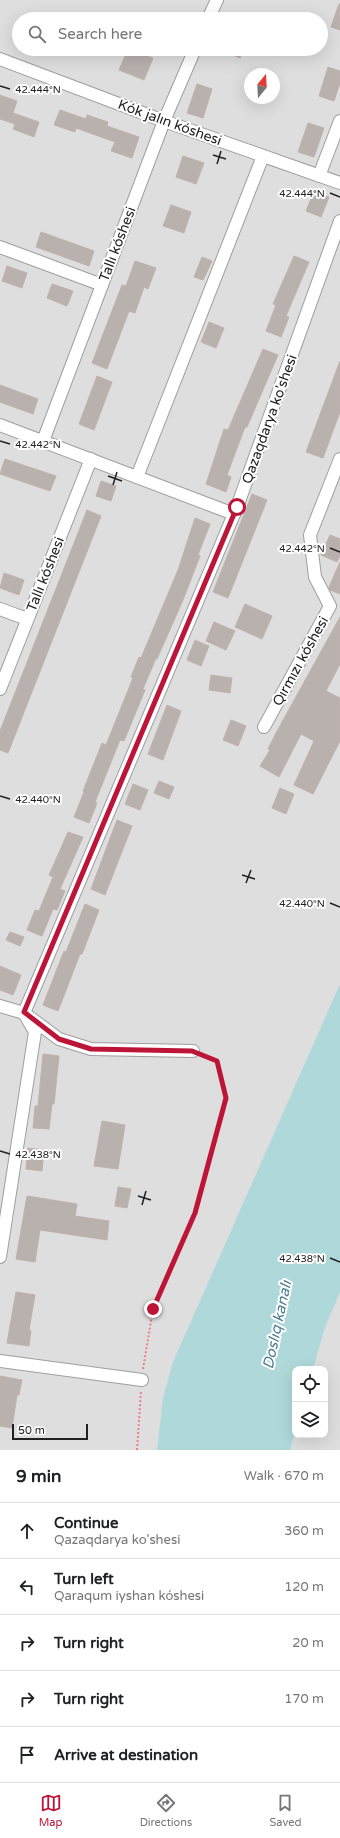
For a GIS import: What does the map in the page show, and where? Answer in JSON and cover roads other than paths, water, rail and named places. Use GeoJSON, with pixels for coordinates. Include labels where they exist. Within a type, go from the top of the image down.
{"type":"FeatureCollection","features":[{"type":"Feature","properties":{"kind":"street"},"geometry":{"type":"LineString","coordinates":[[211,12],[217,0]]}},
{"type":"Feature","properties":{"kind":"street","name":"Tallı kóshesi"},"geometry":{"type":"LineString","coordinates":[[43,441],[164,121],[192,56]]}},
{"type":"Feature","properties":{"kind":"street","name":"Kók jalın kóshesi"},"geometry":{"type":"LineString","coordinates":[[0,59],[164,121],[340,183]]}},
{"type":"Feature","properties":{"kind":"street"},"geometry":{"type":"LineString","coordinates":[[319,176],[340,121]]}},
{"type":"Feature","properties":{"kind":"street"},"geometry":{"type":"LineString","coordinates":[[137,477],[263,156]]}},
{"type":"Feature","properties":{"kind":"street","name":"Qazaqdarya ko'shesi"},"geometry":{"type":"LineString","coordinates":[[24,1012],[234,514],[340,221]]}},
{"type":"Feature","properties":{"kind":"street"},"geometry":{"type":"LineString","coordinates":[[0,247],[102,285]]}},
{"type":"Feature","properties":{"kind":"street"},"geometry":{"type":"LineString","coordinates":[[0,425],[234,514]]}},
{"type":"Feature","properties":{"kind":"street","name":"Tallı kóshesi"},"geometry":{"type":"LineString","coordinates":[[1,683],[91,459]]}},
{"type":"Feature","properties":{"kind":"street","name":"Qırmızı kóshesi"},"geometry":{"type":"LineString","coordinates":[[264,727],[330,606],[315,577],[310,536],[340,459]]}},
{"type":"Feature","properties":{"kind":"street"},"geometry":{"type":"LineString","coordinates":[[0,609],[27,619]]}},
{"type":"Feature","properties":{"kind":"street"},"geometry":{"type":"LineString","coordinates":[[0,1006],[24,1012],[59,1039],[91,1049],[192,1051]]}},
{"type":"Feature","properties":{"kind":"street"},"geometry":{"type":"LineString","coordinates":[[0,1257],[35,1032],[24,1012]]}},
{"type":"Feature","properties":{"kind":"street"},"geometry":{"type":"LineString","coordinates":[[0,1361],[142,1380]]}},
{"type":"Feature","properties":{"kind":"water","name":"Doslıq kanalı"},"geometry":{"type":"Polygon","coordinates":[[[340,984],[340,1292],[325,1327],[314,1366],[292,1366],[292,1438],[293,1438],[290,1450],[157,1450],[163,1398],[173,1362],[340,984]]]}}]}
